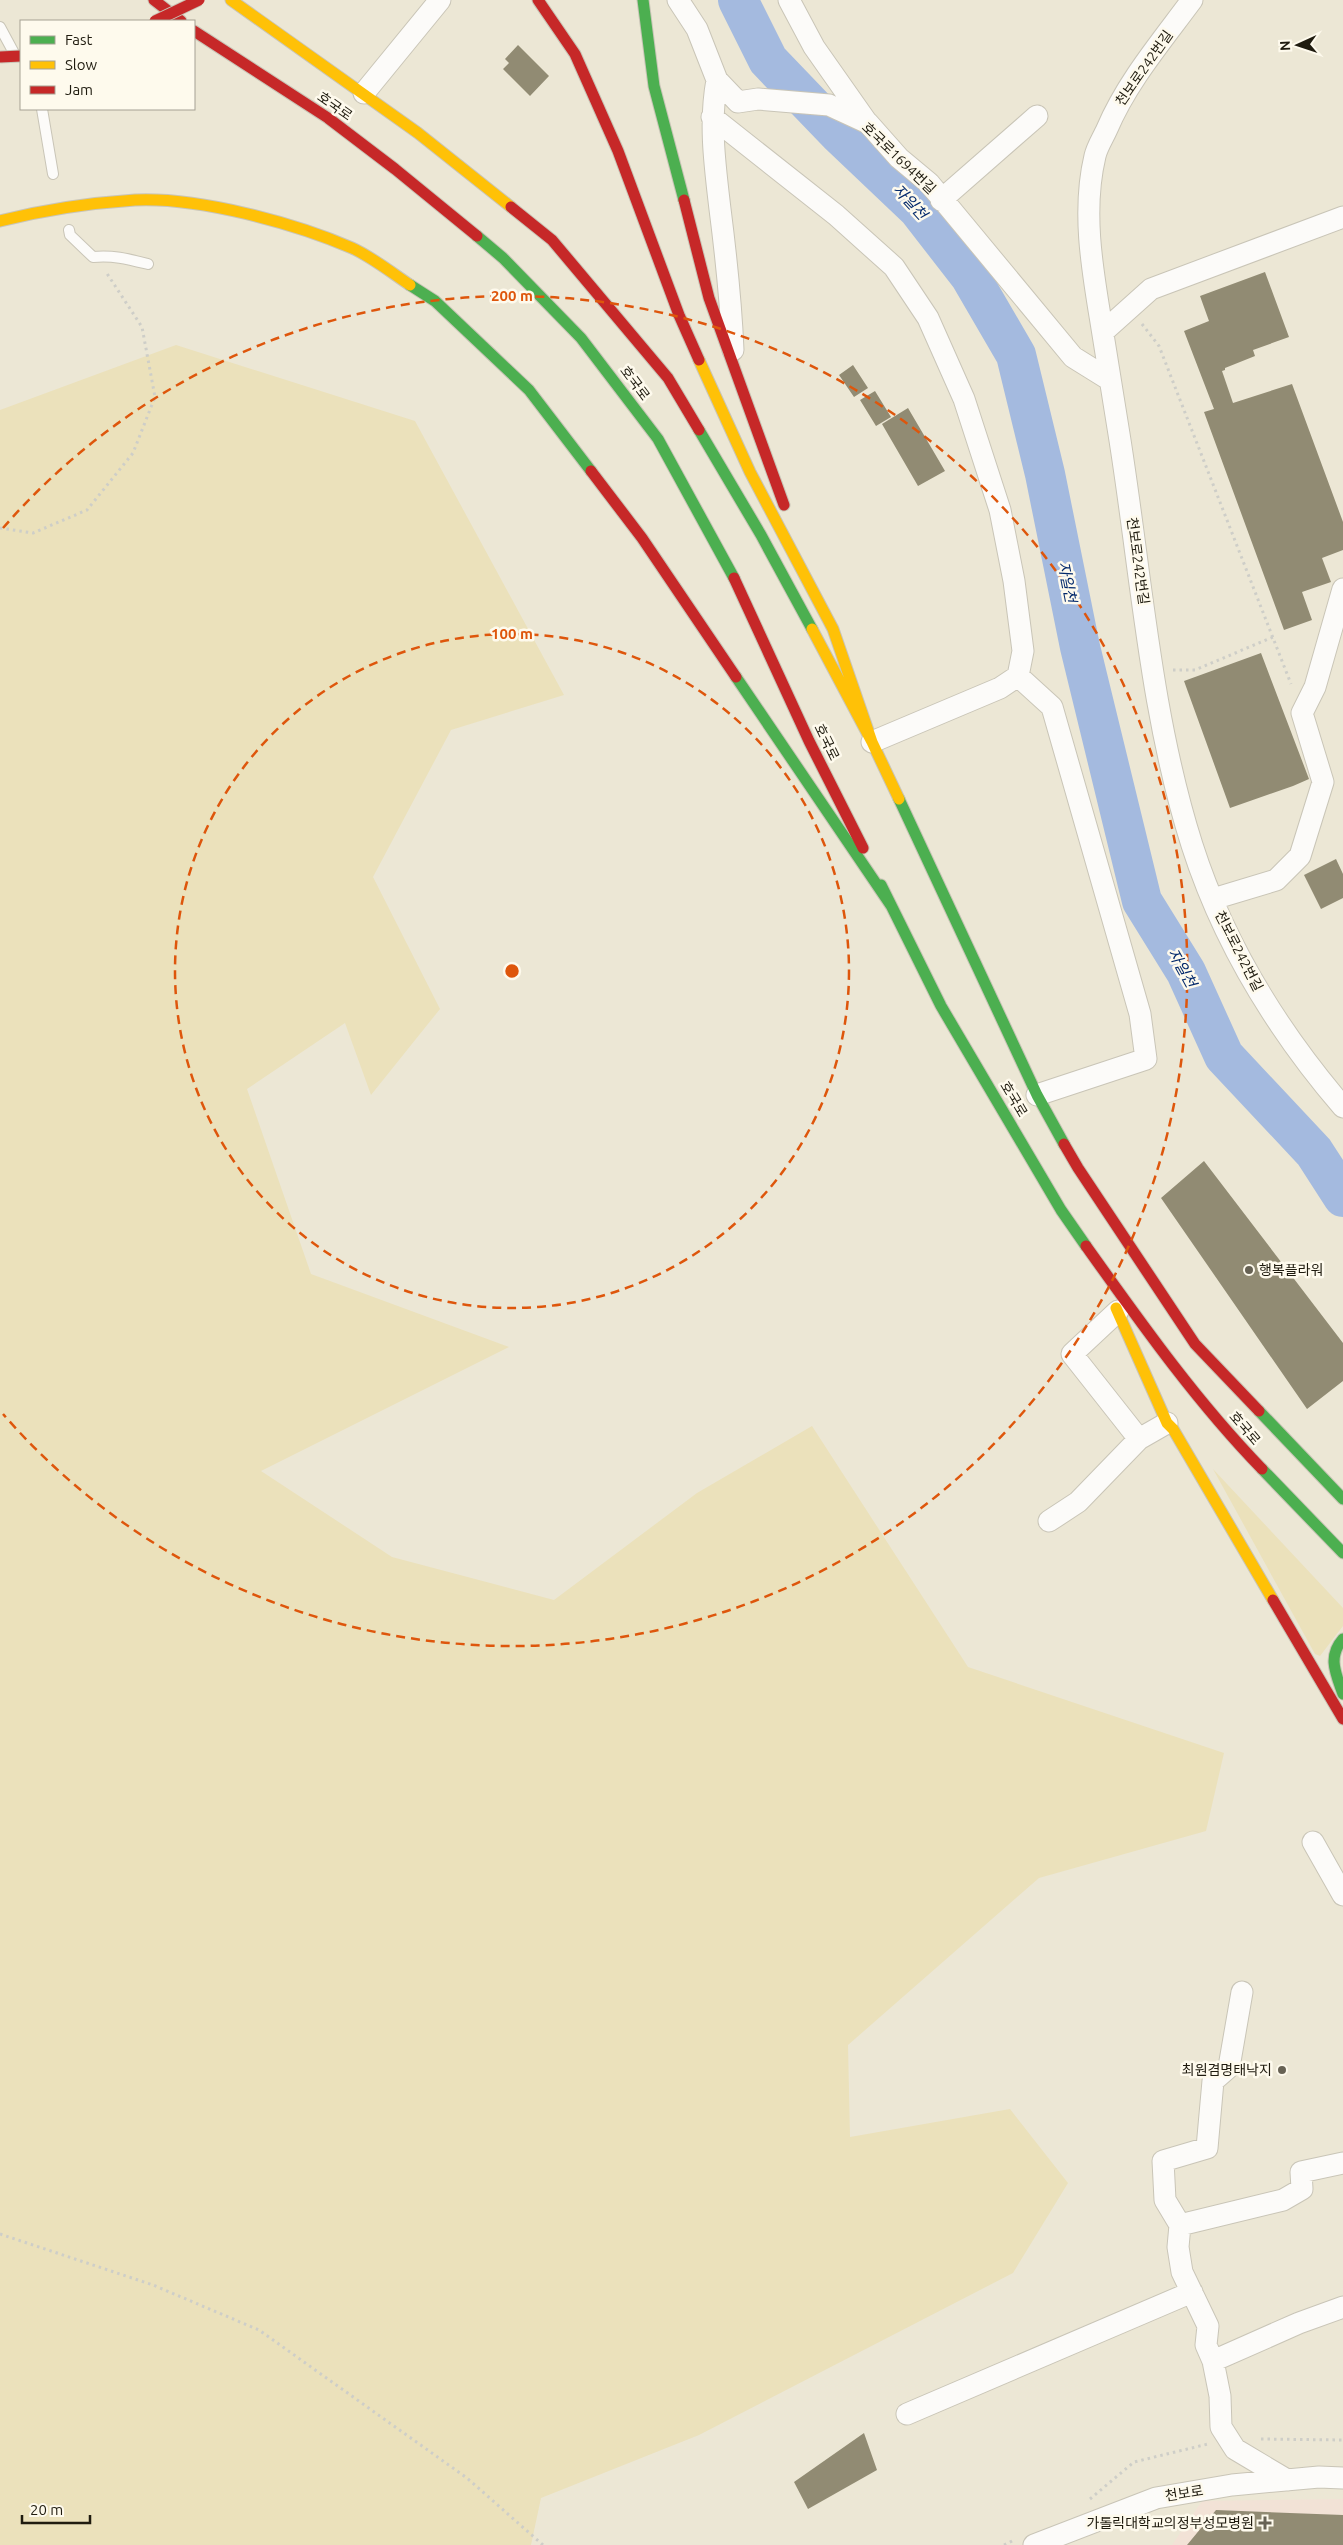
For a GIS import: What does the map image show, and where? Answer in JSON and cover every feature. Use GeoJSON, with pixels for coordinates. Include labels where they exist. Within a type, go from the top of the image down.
{"type":"FeatureCollection","features":[{"type":"Feature","properties":{"kind":"main road"},"geometry":{"type":"LineString","coordinates":[[154,0],[180,20]]}},
{"type":"Feature","properties":{"kind":"main road"},"geometry":{"type":"LineString","coordinates":[[157,20],[199,0]]}},
{"type":"Feature","properties":{"kind":"main road","name":"호국로"},"geometry":{"type":"LineString","coordinates":[[231,0],[418,133],[552,240],[668,378],[761,535],[872,742],[1037,1095],[1078,1168],[1194,1344],[1343,1499]]}},
{"type":"Feature","properties":{"kind":"main road"},"geometry":{"type":"LineString","coordinates":[[538,0],[575,54],[618,152],[679,315],[750,472],[833,630]]}},
{"type":"Feature","properties":{"kind":"main road"},"geometry":{"type":"LineString","coordinates":[[643,0],[654,86],[709,298],[734,370],[833,630],[872,742]]}},
{"type":"Feature","properties":{"kind":"main road","name":"호국로"},"geometry":{"type":"LineString","coordinates":[[195,32],[328,118],[395,169],[503,258],[581,338],[658,438],[746,600],[809,741],[941,1006],[1062,1210],[1140,1323],[1234,1440],[1343,1553]]}},
{"type":"Feature","properties":{"kind":"main road"},"geometry":{"type":"LineString","coordinates":[[0,57],[20,56]]}},
{"type":"Feature","properties":{"kind":"main road"},"geometry":{"type":"LineString","coordinates":[[0,220],[30,213],[136,200],[193,204],[246,214],[291,226],[354,249],[435,301],[529,390],[642,538],[892,907]]}},
{"type":"Feature","properties":{"kind":"main road"},"geometry":{"type":"LineString","coordinates":[[1062,1210],[1118,1311],[1167,1423],[1174,1429],[1343,1719]]}},
{"type":"Feature","properties":{"kind":"main road"},"geometry":{"type":"LineString","coordinates":[[1343,1639],[1335,1648],[1332,1662],[1343,1694]]}},
{"type":"Feature","properties":{"kind":"street"},"geometry":{"type":"LineString","coordinates":[[364,93],[440,0]]}},
{"type":"Feature","properties":{"kind":"street","name":"호국로1694번길"},"geometry":{"type":"LineString","coordinates":[[678,0],[696,29],[717,80],[738,102],[758,99],[829,105],[868,124],[899,158],[928,183],[1056,334],[1073,357],[1110,380]]}},
{"type":"Feature","properties":{"kind":"street"},"geometry":{"type":"LineString","coordinates":[[789,0],[814,47],[868,124]]}},
{"type":"Feature","properties":{"kind":"street","name":"천보로242번길"},"geometry":{"type":"LineString","coordinates":[[1192,0],[1120,99],[1095,155],[1089,205],[1091,261],[1153,670],[1176,786],[1192,846],[1213,899],[1250,977],[1284,1031],[1313,1072],[1343,1107]]}},
{"type":"Feature","properties":{"kind":"street"},"geometry":{"type":"LineString","coordinates":[[717,80],[712,117],[715,162],[731,297],[734,370]]}},
{"type":"Feature","properties":{"kind":"street"},"geometry":{"type":"LineString","coordinates":[[941,200],[1037,116]]}},
{"type":"Feature","properties":{"kind":"street"},"geometry":{"type":"LineString","coordinates":[[712,117],[836,215],[894,267],[928,318],[964,399],[1000,510],[1014,581],[1023,651],[1018,676],[1000,688],[872,742]]}},
{"type":"Feature","properties":{"kind":"street"},"geometry":{"type":"LineString","coordinates":[[1102,332],[1151,289],[1343,217]]}},
{"type":"Feature","properties":{"kind":"street"},"geometry":{"type":"LineString","coordinates":[[1213,899],[1276,880],[1300,856],[1323,782],[1302,713],[1315,687],[1343,589]]}},
{"type":"Feature","properties":{"kind":"street"},"geometry":{"type":"LineString","coordinates":[[1018,676],[1052,707],[1140,1014],[1146,1059],[1037,1095]]}},
{"type":"Feature","properties":{"kind":"street"},"geometry":{"type":"LineString","coordinates":[[1118,1311],[1072,1354],[1140,1439]]}},
{"type":"Feature","properties":{"kind":"street"},"geometry":{"type":"LineString","coordinates":[[1049,1521],[1078,1502],[1140,1439],[1167,1423]]}},
{"type":"Feature","properties":{"kind":"street"},"geometry":{"type":"LineString","coordinates":[[1312,1842],[1343,1895]]}},
{"type":"Feature","properties":{"kind":"street"},"geometry":{"type":"LineString","coordinates":[[1242,1992],[1229,2067],[1213,2081],[1207,2148],[1163,2161],[1165,2200],[1180,2225],[1179,2255],[1182,2272],[1208,2326],[1206,2345],[1213,2361],[1220,2396],[1221,2428],[1235,2449],[1287,2480]]}},
{"type":"Feature","properties":{"kind":"street"},"geometry":{"type":"LineString","coordinates":[[1180,2225],[1283,2200],[1302,2190],[1301,2172],[1343,2163]]}},
{"type":"Feature","properties":{"kind":"street"},"geometry":{"type":"LineString","coordinates":[[907,2414],[1192,2292]]}},
{"type":"Feature","properties":{"kind":"street"},"geometry":{"type":"LineString","coordinates":[[1213,2361],[1299,2323],[1343,2307]]}},
{"type":"Feature","properties":{"kind":"street","name":"천보로"},"geometry":{"type":"LineString","coordinates":[[1027,2541],[1156,2498],[1232,2485],[1319,2476],[1343,2478]]}},
{"type":"Feature","properties":{"kind":"lane"},"geometry":{"type":"LineString","coordinates":[[0,27],[20,65]]}},
{"type":"Feature","properties":{"kind":"lane"},"geometry":{"type":"LineString","coordinates":[[42,110],[53,174]]}},
{"type":"Feature","properties":{"kind":"lane"},"geometry":{"type":"LineString","coordinates":[[69,230],[70,235],[92,257],[115,256],[148,264]]}},
{"type":"Feature","properties":{"kind":"path"},"geometry":{"type":"LineString","coordinates":[[0,528],[34,533],[87,510],[133,453],[155,397],[142,326],[108,274],[92,257]]}},
{"type":"Feature","properties":{"kind":"path"},"geometry":{"type":"LineString","coordinates":[[1129,308],[1160,346],[1302,713]]}},
{"type":"Feature","properties":{"kind":"path"},"geometry":{"type":"LineString","coordinates":[[1153,670],[1195,670],[1273,637]]}},
{"type":"Feature","properties":{"kind":"path"},"geometry":{"type":"LineString","coordinates":[[0,2234],[153,2285],[259,2330],[467,2478],[543,2545]]}},
{"type":"Feature","properties":{"kind":"path"},"geometry":{"type":"LineString","coordinates":[[1255,2439],[1343,2440]]}},
{"type":"Feature","properties":{"kind":"path"},"geometry":{"type":"LineString","coordinates":[[1088,2501],[1107,2482],[1134,2462],[1208,2444]]}},
{"type":"Feature","properties":{"kind":"path"},"geometry":{"type":"LineString","coordinates":[[1004,2545],[1027,2541]]}},
{"type":"Feature","properties":{"kind":"shaded area"},"geometry":{"type":"Polygon","coordinates":[[[176,345],[415,421],[564,695],[451,730],[373,877],[440,1009],[371,1095],[345,1023],[247,1089],[311,1274],[509,1347],[261,1471],[392,1557],[554,1600],[697,1493],[812,1426],[968,1667],[1224,1753],[1206,1831],[1039,1878],[848,2045],[850,2137],[1010,2109],[1068,2183],[1013,2273],[699,2435],[541,2498],[531,2545],[0,2545],[0,410],[176,345]]]}},
{"type":"Feature","properties":{"kind":"shaded area"},"geometry":{"type":"Polygon","coordinates":[[[1213,1469],[1343,1608],[1343,1626],[1320,1656],[1315,1654],[1213,1469]]]}},
{"type":"Feature","properties":{"kind":"shaded area","name":"가톨릭대학교의정부성모병원"},"geometry":{"type":"Polygon","coordinates":[[[1343,2499],[1343,2545],[1172,2545],[1202,2501],[1343,2499]]]}},
{"type":"Feature","properties":{"kind":"building"},"geometry":{"type":"Polygon","coordinates":[[[518,45],[549,76],[530,96],[503,69],[509,63],[505,59],[518,45]]]}},
{"type":"Feature","properties":{"kind":"building"},"geometry":{"type":"Polygon","coordinates":[[[1265,272],[1289,337],[1253,350],[1255,356],[1222,371],[1233,403],[1292,384],[1343,522],[1343,550],[1322,558],[1331,582],[1302,592],[1312,620],[1284,630],[1204,412],[1214,409],[1184,331],[1209,321],[1200,296],[1265,272]]]}},
{"type":"Feature","properties":{"kind":"building"},"geometry":{"type":"Polygon","coordinates":[[[853,365],[868,388],[854,397],[839,375],[853,365]]]}},
{"type":"Feature","properties":{"kind":"building"},"geometry":{"type":"Polygon","coordinates":[[[875,391],[891,417],[876,426],[860,400],[875,391]]]}},
{"type":"Feature","properties":{"kind":"building"},"geometry":{"type":"Polygon","coordinates":[[[908,408],[945,471],[918,486],[882,424],[908,408]]]}},
{"type":"Feature","properties":{"kind":"building"},"geometry":{"type":"Polygon","coordinates":[[[1261,653],[1309,779],[1230,808],[1184,681],[1261,653]]]}},
{"type":"Feature","properties":{"kind":"building"},"geometry":{"type":"Polygon","coordinates":[[[1336,859],[1343,874],[1343,898],[1321,909],[1304,875],[1336,859]]]}},
{"type":"Feature","properties":{"kind":"building","name":"행복플라워"},"geometry":{"type":"Polygon","coordinates":[[[1204,1161],[1343,1343],[1343,1381],[1307,1409],[1161,1198],[1204,1161]]]}},
{"type":"Feature","properties":{"kind":"building"},"geometry":{"type":"Polygon","coordinates":[[[864,2433],[877,2470],[808,2509],[794,2482],[864,2433]]]}},
{"type":"Feature","properties":{"kind":"building","name":"가톨릭대학교의정부성모병원"},"geometry":{"type":"Polygon","coordinates":[[[1216,2510],[1343,2515],[1343,2545],[1187,2545],[1216,2510]]]}},
{"type":"Feature","properties":{"kind":"waterway","name":"자일천"},"geometry":{"type":"LineString","coordinates":[[738,0],[768,60],[838,133],[918,209],[970,276],[1016,355],[1045,474],[1080,647],[1142,901],[1186,972],[1224,1056],[1314,1152],[1343,1197]]}},
{"type":"Feature","properties":{"kind":"traffic: fast"},"geometry":{"type":"LineString","coordinates":[[643,0],[654,86],[684,200]]}},
{"type":"Feature","properties":{"kind":"traffic: fast"},"geometry":{"type":"LineString","coordinates":[[477,236],[503,258],[581,338],[658,439],[734,578]]}},
{"type":"Feature","properties":{"kind":"traffic: fast"},"geometry":{"type":"LineString","coordinates":[[410,285],[435,301],[529,390],[591,471]]}},
{"type":"Feature","properties":{"kind":"traffic: fast"},"geometry":{"type":"LineString","coordinates":[[699,430],[761,535],[812,629]]}},
{"type":"Feature","properties":{"kind":"traffic: fast"},"geometry":{"type":"LineString","coordinates":[[736,677],[892,907]]}},
{"type":"Feature","properties":{"kind":"traffic: fast"},"geometry":{"type":"LineString","coordinates":[[899,799],[1037,1095],[1064,1144]]}},
{"type":"Feature","properties":{"kind":"traffic: fast"},"geometry":{"type":"LineString","coordinates":[[881,885],[941,1006],[1061,1210],[1086,1246]]}},
{"type":"Feature","properties":{"kind":"traffic: fast"},"geometry":{"type":"LineString","coordinates":[[1259,1411],[1343,1499]]}},
{"type":"Feature","properties":{"kind":"traffic: fast"},"geometry":{"type":"LineString","coordinates":[[1262,1469],[1343,1553]]}},
{"type":"Feature","properties":{"kind":"traffic: fast"},"geometry":{"type":"LineString","coordinates":[[1343,1639],[1335,1652],[1334,1659],[1334,1666],[1343,1694]]}},
{"type":"Feature","properties":{"kind":"traffic: slow"},"geometry":{"type":"LineString","coordinates":[[231,0],[418,133],[511,207]]}},
{"type":"Feature","properties":{"kind":"traffic: slow"},"geometry":{"type":"LineString","coordinates":[[0,221],[50,210],[118,201],[160,200],[216,207],[275,221],[352,248],[382,265],[410,285]]}},
{"type":"Feature","properties":{"kind":"traffic: slow"},"geometry":{"type":"LineString","coordinates":[[699,360],[750,472],[833,629],[872,742]]}},
{"type":"Feature","properties":{"kind":"traffic: slow"},"geometry":{"type":"LineString","coordinates":[[812,629],[872,742],[899,799]]}},
{"type":"Feature","properties":{"kind":"traffic: slow"},"geometry":{"type":"LineString","coordinates":[[1116,1308],[1167,1423],[1173,1429],[1273,1600]]}},
{"type":"Feature","properties":{"kind":"traffic: jam"},"geometry":{"type":"LineString","coordinates":[[154,0],[180,20]]}},
{"type":"Feature","properties":{"kind":"traffic: jam"},"geometry":{"type":"LineString","coordinates":[[157,20],[199,0]]}},
{"type":"Feature","properties":{"kind":"traffic: jam"},"geometry":{"type":"LineString","coordinates":[[538,0],[575,54],[618,151],[679,315],[699,360]]}},
{"type":"Feature","properties":{"kind":"traffic: jam"},"geometry":{"type":"LineString","coordinates":[[195,32],[328,118],[395,169],[477,236]]}},
{"type":"Feature","properties":{"kind":"traffic: jam"},"geometry":{"type":"LineString","coordinates":[[0,57],[20,56]]}},
{"type":"Feature","properties":{"kind":"traffic: jam"},"geometry":{"type":"LineString","coordinates":[[684,200],[709,298],[784,505]]}},
{"type":"Feature","properties":{"kind":"traffic: jam"},"geometry":{"type":"LineString","coordinates":[[511,207],[552,240],[668,378],[699,430]]}},
{"type":"Feature","properties":{"kind":"traffic: jam"},"geometry":{"type":"LineString","coordinates":[[591,471],[642,538],[736,677]]}},
{"type":"Feature","properties":{"kind":"traffic: jam"},"geometry":{"type":"LineString","coordinates":[[734,578],[809,741],[863,848]]}},
{"type":"Feature","properties":{"kind":"traffic: jam"},"geometry":{"type":"LineString","coordinates":[[1064,1144],[1195,1344],[1259,1411]]}},
{"type":"Feature","properties":{"kind":"traffic: jam"},"geometry":{"type":"LineString","coordinates":[[1086,1246],[1192,1389],[1262,1469]]}},
{"type":"Feature","properties":{"kind":"traffic: jam"},"geometry":{"type":"LineString","coordinates":[[1273,1600],[1343,1719]]}},
{"type":"Feature","properties":{"kind":"place","name":"행복플라워"},"geometry":{"type":"Point","coordinates":[1249,1270]}},
{"type":"Feature","properties":{"kind":"place","name":"최원겸명태낙지"},"geometry":{"type":"Point","coordinates":[1282,2070]}},
{"type":"Feature","properties":{"kind":"place","name":"가톨릭대학교의정부성모병원"},"geometry":{"type":"Point","coordinates":[1265,2523]}}]}
